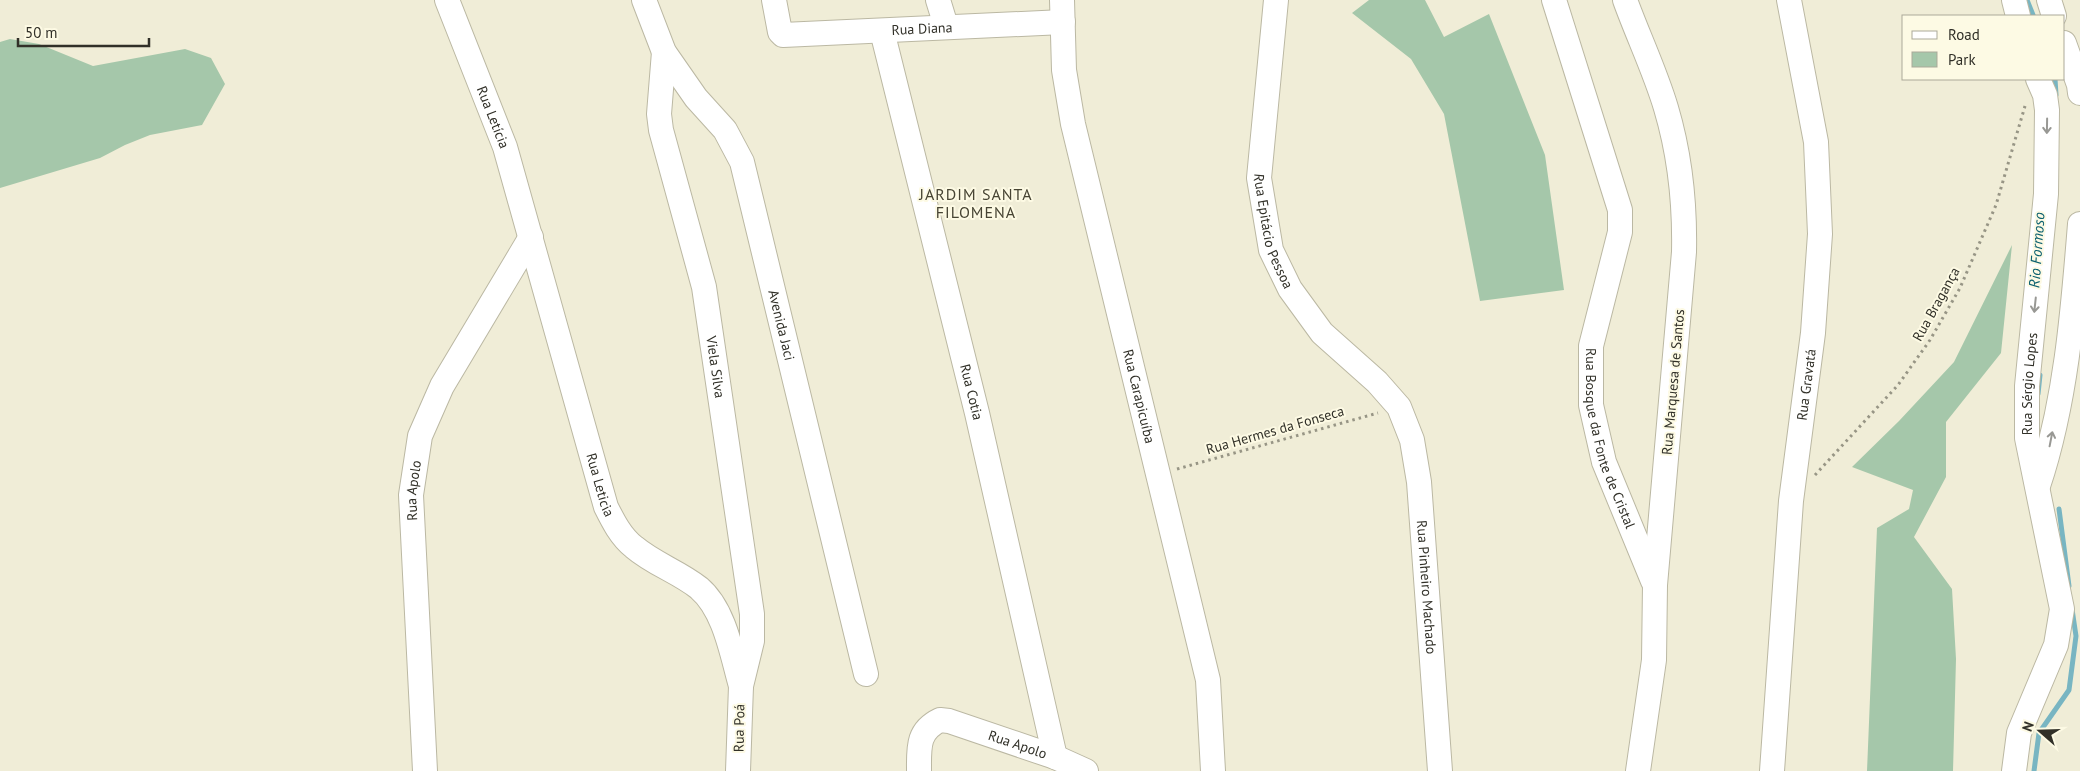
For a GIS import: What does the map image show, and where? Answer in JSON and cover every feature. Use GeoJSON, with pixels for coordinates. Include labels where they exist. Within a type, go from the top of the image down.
{"type":"FeatureCollection","features":[{"type":"Feature","properties":{"kind":"street","name":"Rua Letícia"},"geometry":{"type":"LineString","coordinates":[[447,0],[505,147],[530,237]]}},
{"type":"Feature","properties":{"kind":"street","name":"Avenida Jaci"},"geometry":{"type":"LineString","coordinates":[[644,0],[664,52],[696,98],[725,130],[742,162],[866,674]]}},
{"type":"Feature","properties":{"kind":"street","name":"Rua Diana"},"geometry":{"type":"LineString","coordinates":[[774,0],[781,34],[882,31],[946,26],[1063,11]]}},
{"type":"Feature","properties":{"kind":"street"},"geometry":{"type":"LineString","coordinates":[[938,0],[946,26]]}},
{"type":"Feature","properties":{"kind":"street","name":"Rua Bosque da Fonte de Cristal"},"geometry":{"type":"LineString","coordinates":[[1554,0],[1620,210],[1619,240],[1591,346],[1591,405],[1604,462],[1654,585]]}},
{"type":"Feature","properties":{"kind":"street","name":"Rua Marquesa de Santos"},"geometry":{"type":"LineString","coordinates":[[1625,0],[1666,108],[1679,169],[1685,216],[1684,252],[1654,585],[1654,660],[1638,771]]}},
{"type":"Feature","properties":{"kind":"street","name":"Rua Gravatá"},"geometry":{"type":"LineString","coordinates":[[1772,771],[1791,501],[1813,333],[1820,234],[1816,142],[1789,0]]}},
{"type":"Feature","properties":{"kind":"street"},"geometry":{"type":"LineString","coordinates":[[2014,0],[2018,15]]}},
{"type":"Feature","properties":{"kind":"street"},"geometry":{"type":"LineString","coordinates":[[2049,0],[2054,15]]}},
{"type":"Feature","properties":{"kind":"street","name":"Rua Epitácio Pessoa"},"geometry":{"type":"LineString","coordinates":[[1276,6],[1260,178],[1271,250],[1290,289],[1322,334],[1377,382],[1399,407]]}},
{"type":"Feature","properties":{"kind":"street","name":"Rua Carapicuíba"},"geometry":{"type":"LineString","coordinates":[[1063,11],[1064,70],[1073,124],[1208,680],[1214,752],[1213,771]]}},
{"type":"Feature","properties":{"kind":"street","name":"Rua Cotia"},"geometry":{"type":"LineString","coordinates":[[882,31],[977,413],[1055,757]]}},
{"type":"Feature","properties":{"kind":"street"},"geometry":{"type":"LineString","coordinates":[[2065,46],[2080,93]]}},
{"type":"Feature","properties":{"kind":"street","name":"Viela Silva"},"geometry":{"type":"LineString","coordinates":[[664,52],[659,114],[660,130],[704,287],[752,614],[752,641],[740,686]]}},
{"type":"Feature","properties":{"kind":"street","name":"Rua Sérgio Lopes"},"geometry":{"type":"LineString","coordinates":[[2014,771],[2019,733],[2056,645],[2062,609],[2038,486],[2032,466],[2027,429],[2027,386],[2046,194],[2047,110],[2045,95],[2033,88]]}},
{"type":"Feature","properties":{"kind":"street"},"geometry":{"type":"LineString","coordinates":[[2038,486],[2048,455],[2063,379],[2078,273],[2080,224]]}},
{"type":"Feature","properties":{"kind":"street","name":"Rua Leticia"},"geometry":{"type":"LineString","coordinates":[[530,237],[606,507],[617,528],[634,547],[700,589],[716,611],[726,635],[740,686]]}},
{"type":"Feature","properties":{"kind":"street","name":"Rua Apolo"},"geometry":{"type":"LineString","coordinates":[[425,771],[411,495],[420,436],[442,386],[530,237]]}},
{"type":"Feature","properties":{"kind":"street","name":"Rua Pinheiro Machado"},"geometry":{"type":"LineString","coordinates":[[1399,407],[1412,440],[1419,482],[1440,771]]}},
{"type":"Feature","properties":{"kind":"street","name":"Rua Poá"},"geometry":{"type":"LineString","coordinates":[[738,771],[740,686]]}},
{"type":"Feature","properties":{"kind":"street","name":"Rua Apolo"},"geometry":{"type":"LineString","coordinates":[[919,771],[919,747],[924,731],[940,720],[949,721],[1055,757],[1086,771]]}},
{"type":"Feature","properties":{"kind":"path","name":"Rua Bragança"},"geometry":{"type":"LineString","coordinates":[[1791,501],[1898,385],[1930,340],[1960,288],[1996,205],[2033,88]]}},
{"type":"Feature","properties":{"kind":"path","name":"Rua Hermes da Fonseca"},"geometry":{"type":"LineString","coordinates":[[1157,474],[1399,407]]}},
{"type":"Feature","properties":{"kind":"green space"},"geometry":{"type":"Polygon","coordinates":[[[1369,0],[1425,0],[1444,37],[1489,14],[1545,155],[1564,290],[1480,301],[1444,114],[1411,59],[1352,13],[1369,0]]]}},
{"type":"Feature","properties":{"kind":"green space"},"geometry":{"type":"Polygon","coordinates":[[[10,39],[39,44],[93,66],[185,49],[211,58],[225,84],[202,125],[150,135],[100,158],[0,188],[0,42],[10,39]]]}},
{"type":"Feature","properties":{"kind":"green space"},"geometry":{"type":"Polygon","coordinates":[[[2012,245],[2001,353],[1946,422],[1946,477],[1914,537],[1952,589],[1956,659],[1953,771],[1867,771],[1877,528],[1909,509],[1913,490],[1852,467],[1899,421],[1954,362],[2012,245]]]}},
{"type":"Feature","properties":{"kind":"waterway","name":"Rio Formoso"},"geometry":{"type":"LineString","coordinates":[[2027,0],[2033,15]]}},
{"type":"Feature","properties":{"kind":"waterway","name":"Rio Formoso"},"geometry":{"type":"LineString","coordinates":[[2055,80],[2056,95]]}},
{"type":"Feature","properties":{"kind":"waterway","name":"Rio Formoso"},"geometry":{"type":"LineString","coordinates":[[2038,394],[2040,375]]}},
{"type":"Feature","properties":{"kind":"waterway","name":"Rio Formoso"},"geometry":{"type":"LineString","coordinates":[[2059,509],[2069,586]]}},
{"type":"Feature","properties":{"kind":"waterway","name":"Rio Formoso"},"geometry":{"type":"LineString","coordinates":[[2034,771],[2039,733],[2069,690],[2076,636],[2072,609]]}},
{"type":"Feature","properties":{"kind":"district","name":"JARDIM SANTA FILOMENA"},"geometry":{"type":"Point","coordinates":[976,203]}}]}
